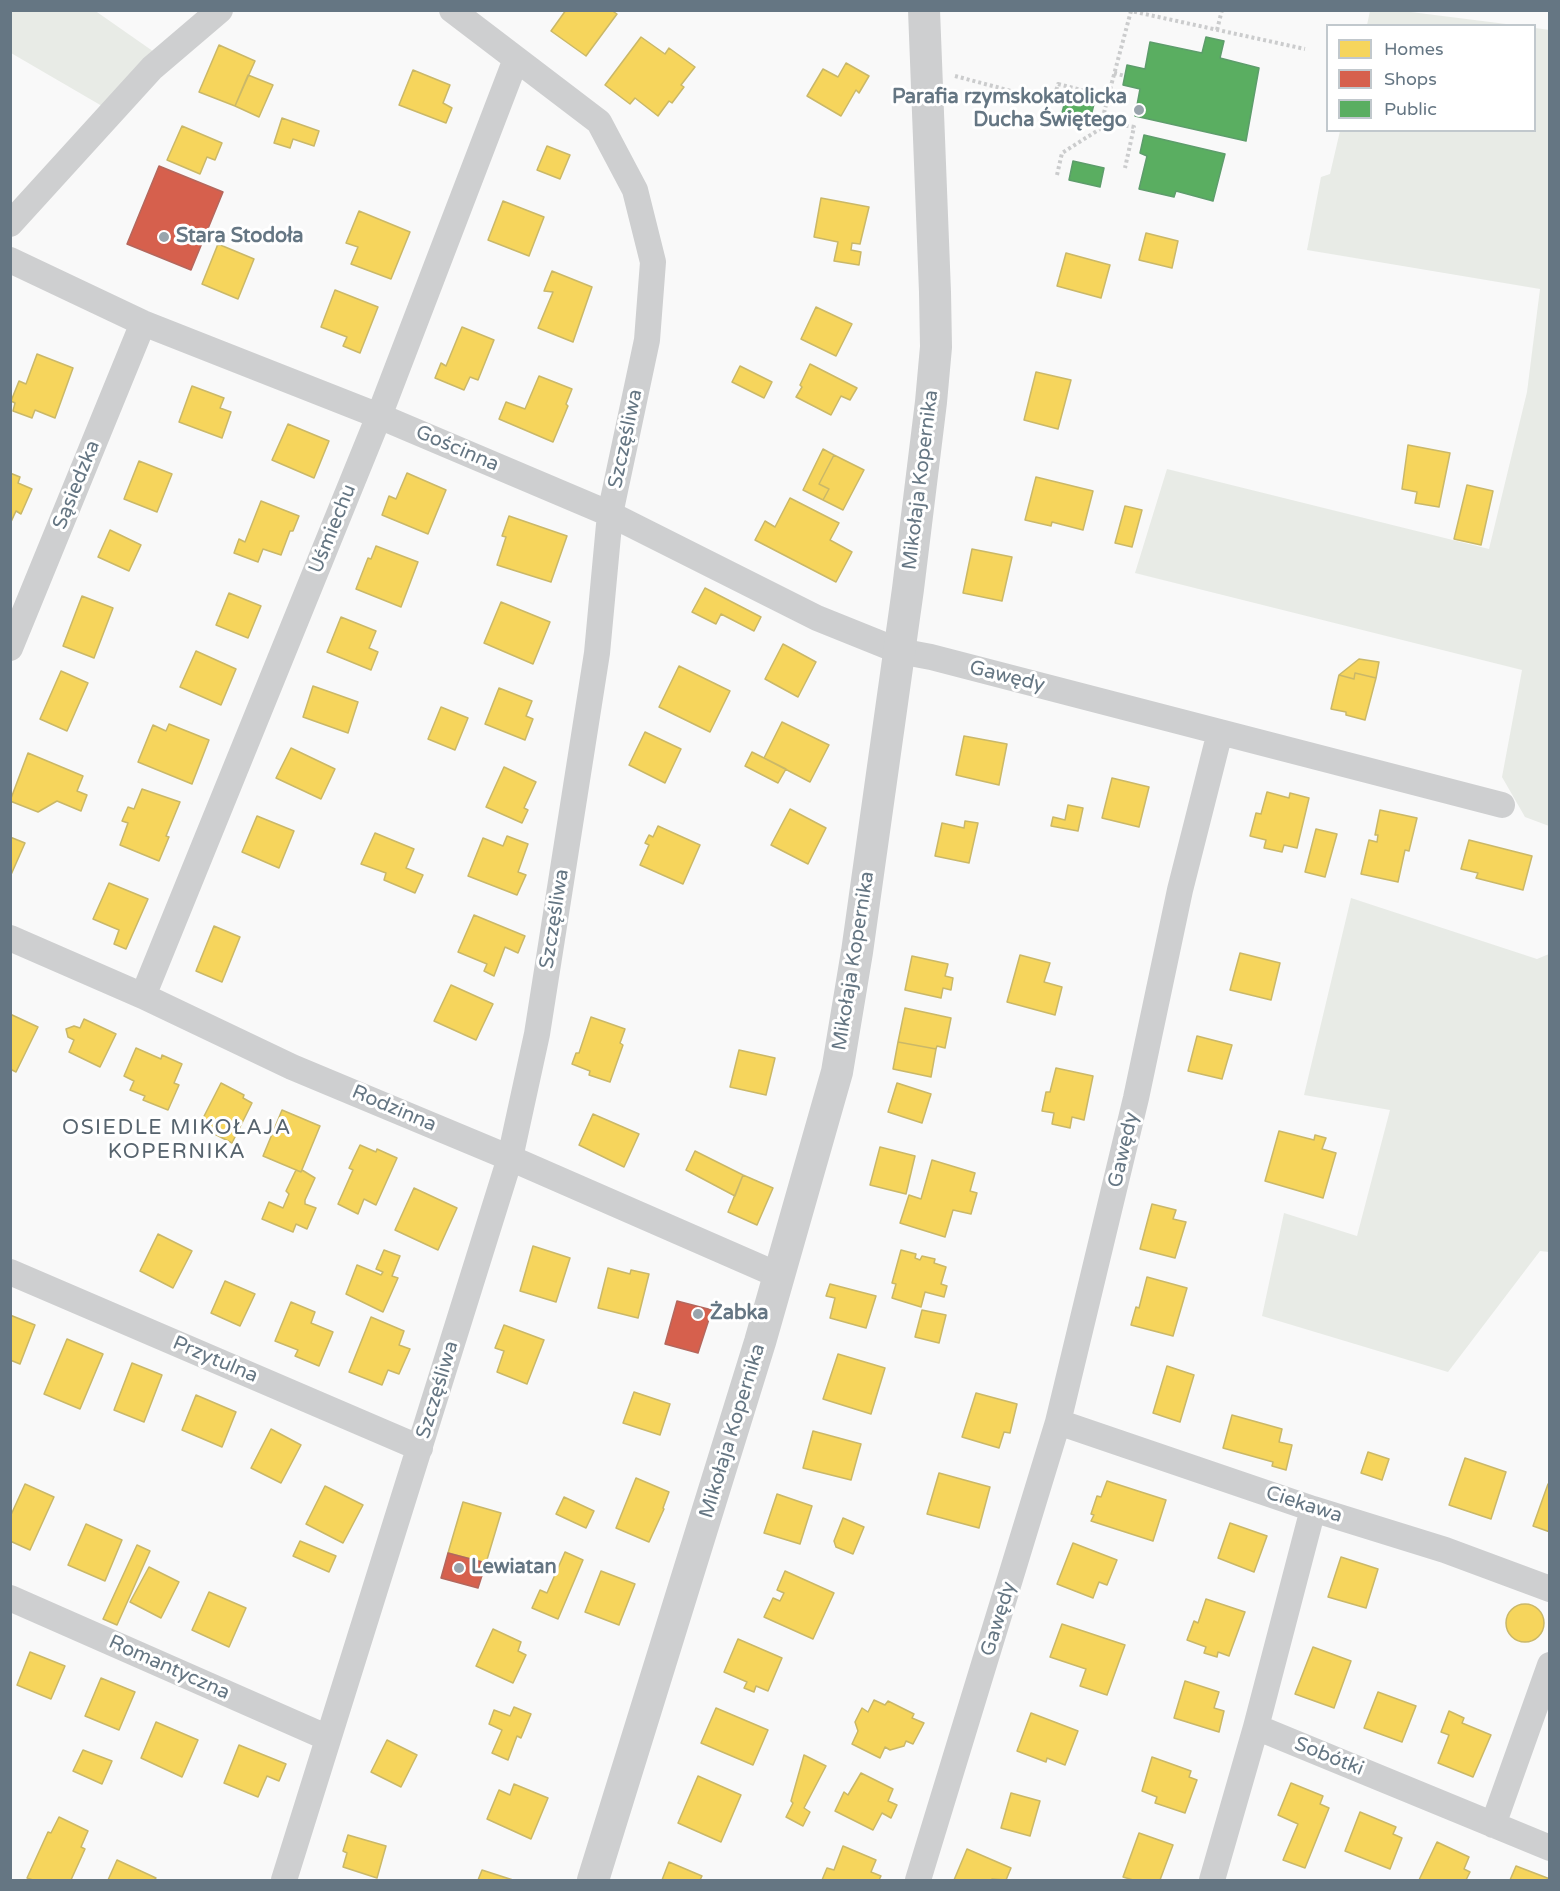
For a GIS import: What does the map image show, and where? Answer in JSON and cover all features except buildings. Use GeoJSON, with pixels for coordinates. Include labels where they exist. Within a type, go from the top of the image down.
{"type":"FeatureCollection","features":[{"type":"Feature","properties":{"kind":"street"},"geometry":{"type":"LineString","coordinates":[[10,224],[152,68],[220,10]]}},
{"type":"Feature","properties":{"kind":"street","name":"Szczęśliwa"},"geometry":{"type":"LineString","coordinates":[[284,1881],[510,1158],[537,1034],[597,653],[610,514],[647,340],[652,262],[636,190],[599,122],[452,10]]}},
{"type":"Feature","properties":{"kind":"street","name":"Mikołaja Kopernika"},"geometry":{"type":"LineString","coordinates":[[593,1881],[780,1276],[837,1072],[857,952],[932,402],[936,347],[935,292],[924,10]]}},
{"type":"Feature","properties":{"kind":"street","name":"Uśmiechu"},"geometry":{"type":"LineString","coordinates":[[143,996],[379,416],[516,59]]}},
{"type":"Feature","properties":{"kind":"street","name":"Gościnna"},"geometry":{"type":"LineString","coordinates":[[10,260],[143,323],[379,416],[610,514],[817,618],[899,651]]}},
{"type":"Feature","properties":{"kind":"street","name":"Sąsiedzka"},"geometry":{"type":"LineString","coordinates":[[10,648],[143,323]]}},
{"type":"Feature","properties":{"kind":"street","name":"Gawędy"},"geometry":{"type":"LineString","coordinates":[[899,651],[931,657],[1220,732],[1180,891],[1136,1098],[1058,1422],[918,1881]]}},
{"type":"Feature","properties":{"kind":"street"},"geometry":{"type":"LineString","coordinates":[[1220,732],[1502,805]]}},
{"type":"Feature","properties":{"kind":"street","name":"Rodzinna"},"geometry":{"type":"LineString","coordinates":[[10,938],[143,996],[292,1067],[510,1158],[780,1276]]}},
{"type":"Feature","properties":{"kind":"street","name":"Przytulna"},"geometry":{"type":"LineString","coordinates":[[10,1272],[420,1448]]}},
{"type":"Feature","properties":{"kind":"street","name":"Ciekawa"},"geometry":{"type":"LineString","coordinates":[[1058,1422],[1313,1509],[1445,1550],[1550,1589]]}},
{"type":"Feature","properties":{"kind":"street"},"geometry":{"type":"LineString","coordinates":[[1212,1881],[1256,1727],[1313,1509]]}},
{"type":"Feature","properties":{"kind":"street","name":"Romantyczna"},"geometry":{"type":"LineString","coordinates":[[10,1598],[328,1738]]}},
{"type":"Feature","properties":{"kind":"street"},"geometry":{"type":"LineString","coordinates":[[1493,1825],[1550,1665]]}},
{"type":"Feature","properties":{"kind":"street","name":"Sobótki"},"geometry":{"type":"LineString","coordinates":[[1256,1727],[1550,1848]]}},
{"type":"Feature","properties":{"kind":"path"},"geometry":{"type":"LineString","coordinates":[[1218,30],[1222,10]]}},
{"type":"Feature","properties":{"kind":"path"},"geometry":{"type":"LineString","coordinates":[[1057,175],[1062,153],[1100,129],[1131,11],[1305,49]]}},
{"type":"Feature","properties":{"kind":"path"},"geometry":{"type":"LineString","coordinates":[[1114,74],[1125,76]]}},
{"type":"Feature","properties":{"kind":"path"},"geometry":{"type":"LineString","coordinates":[[951,75],[1053,102],[1058,84],[1108,97]]}},
{"type":"Feature","properties":{"kind":"path"},"geometry":{"type":"LineString","coordinates":[[1102,121],[1134,127],[1125,168]]}},
{"type":"Feature","properties":{"kind":"shaded area"},"geometry":{"type":"Polygon","coordinates":[[[94,10],[157,54],[102,106],[11,53],[11,11],[94,10]]]}},
{"type":"Feature","properties":{"kind":"shaded area"},"geometry":{"type":"Polygon","coordinates":[[[1370,11],[1403,11],[1506,24],[1367,24],[1370,11]]]}},
{"type":"Feature","properties":{"kind":"shaded area"},"geometry":{"type":"Polygon","coordinates":[[[1536,28],[1550,30],[1549,826],[1525,817],[1502,777],[1522,670],[1135,573],[1167,469],[1489,549],[1527,392],[1540,289],[1307,250],[1321,177],[1330,174],[1340,132],[1536,132],[1536,28]]]}},
{"type":"Feature","properties":{"kind":"shaded area"},"geometry":{"type":"Polygon","coordinates":[[[1351,898],[1537,959],[1549,954],[1549,1252],[1540,1251],[1448,1372],[1262,1316],[1284,1213],[1357,1236],[1390,1110],[1304,1095],[1351,898]]]}},
{"type":"Feature","properties":{"kind":"place","name":"Parafia rzymskokatolicka Ducha Świętego"},"geometry":{"type":"Point","coordinates":[1139,110]}},
{"type":"Feature","properties":{"kind":"place","name":"Stara Stodoła"},"geometry":{"type":"Point","coordinates":[164,237]}},
{"type":"Feature","properties":{"kind":"place","name":"Żabka"},"geometry":{"type":"Point","coordinates":[698,1314]}},
{"type":"Feature","properties":{"kind":"place","name":"Lewiatan"},"geometry":{"type":"Point","coordinates":[459,1568]}},
{"type":"Feature","properties":{"kind":"district","name":"OSIEDLE MIKOŁAJA KOPERNIKA"},"geometry":{"type":"Point","coordinates":[177,1140]}}]}
